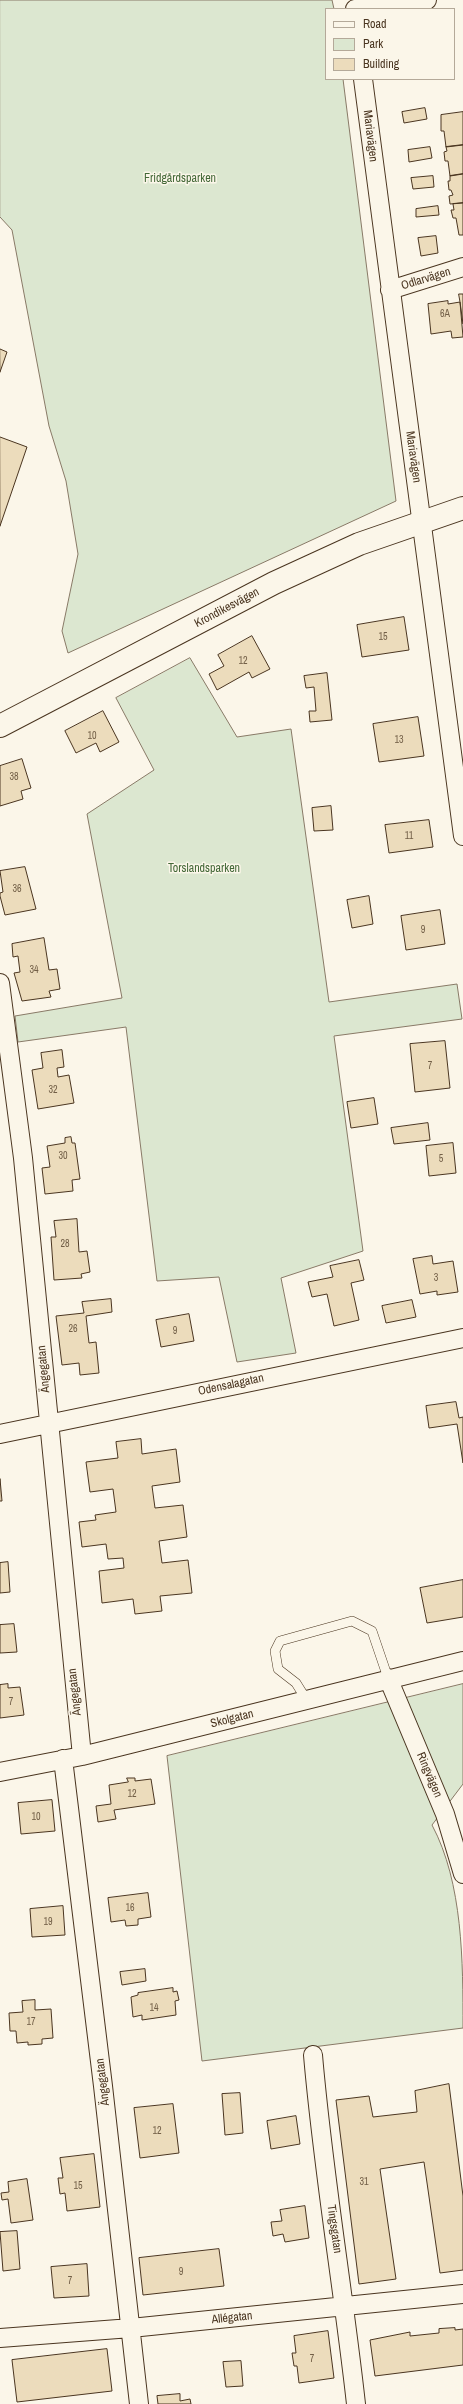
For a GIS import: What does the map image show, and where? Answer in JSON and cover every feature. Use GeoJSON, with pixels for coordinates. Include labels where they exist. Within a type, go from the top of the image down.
{"type":"FeatureCollection","features":[{"type":"Feature","properties":{"kind":"street"},"geometry":{"type":"LineString","coordinates":[[363,8],[427,0]]}},
{"type":"Feature","properties":{"kind":"street","name":"Mariavägen"},"geometry":{"type":"LineString","coordinates":[[363,80],[463,836]]}},
{"type":"Feature","properties":{"kind":"street","name":"Odlarvägen"},"geometry":{"type":"LineString","coordinates":[[390,290],[463,267]]}},
{"type":"Feature","properties":{"kind":"street","name":"Krondikesvägen"},"geometry":{"type":"LineString","coordinates":[[0,726],[274,583],[359,544],[421,524],[463,508]]}},
{"type":"Feature","properties":{"kind":"street","name":"Ängegatan"},"geometry":{"type":"LineString","coordinates":[[0,983],[23,1158],[82,1756]]}},
{"type":"Feature","properties":{"kind":"street","name":"Odensalagatan"},"geometry":{"type":"LineString","coordinates":[[0,1434],[463,1338]]}},
{"type":"Feature","properties":{"kind":"street","name":"Skolgatan"},"geometry":{"type":"LineString","coordinates":[[0,1772],[82,1756],[388,1678],[463,1661]]}},
{"type":"Feature","properties":{"kind":"street","name":"Ringvägen"},"geometry":{"type":"LineString","coordinates":[[388,1678],[445,1814],[463,1874]]}},
{"type":"Feature","properties":{"kind":"street","name":"Ängegatan"},"geometry":{"type":"LineString","coordinates":[[63,1760],[104,2086],[139,2404]]}},
{"type":"Feature","properties":{"kind":"street","name":"Tingsgatan"},"geometry":{"type":"LineString","coordinates":[[313,2055],[319,2121],[345,2307],[356,2404]]}},
{"type":"Feature","properties":{"kind":"street","name":"Allégatan"},"geometry":{"type":"LineString","coordinates":[[0,2338],[131,2328],[463,2294]]}},
{"type":"Feature","properties":{"kind":"lane"},"geometry":{"type":"LineString","coordinates":[[306,1699],[296,1683],[278,1669],[275,1651],[280,1641],[352,1621],[372,1632],[388,1678]]}},
{"type":"Feature","properties":{"kind":"green space","name":"Fridgårdsparken"},"geometry":{"type":"Polygon","coordinates":[[[0,0],[332,0],[334,8],[325,8],[325,80],[343,80],[396,501],[68,653],[62,631],[78,554],[66,481],[49,426],[12,230],[0,217],[0,0]]]}},
{"type":"Feature","properties":{"kind":"green space","name":"Torslandsparken"},"geometry":{"type":"Polygon","coordinates":[[[190,658],[237,737],[291,729],[329,1002],[457,984],[462,1019],[334,1036],[363,1251],[281,1278],[296,1353],[237,1362],[219,1277],[157,1281],[126,1027],[18,1042],[15,1016],[122,998],[87,814],[154,770],[116,698],[190,658]]]}},
{"type":"Feature","properties":{"kind":"green space"},"geometry":{"type":"Polygon","coordinates":[[[463,1684],[463,1784],[432,1825],[450,1872],[455,1897],[459,1924],[463,1977],[463,2028],[202,2061],[167,1756],[463,1684]]]}},
{"type":"Feature","properties":{"kind":"building"},"geometry":{"type":"Polygon","coordinates":[[[425,108],[427,119],[404,123],[402,112],[425,108]]]}},
{"type":"Feature","properties":{"kind":"building"},"geometry":{"type":"Polygon","coordinates":[[[463,112],[463,145],[446,147],[444,131],[441,131],[441,115],[463,112]]]}},
{"type":"Feature","properties":{"kind":"building"},"geometry":{"type":"Polygon","coordinates":[[[463,145],[463,174],[450,176],[448,161],[445,161],[444,152],[447,151],[446,147],[463,145]]]}},
{"type":"Feature","properties":{"kind":"building"},"geometry":{"type":"Polygon","coordinates":[[[430,147],[432,158],[409,162],[408,150],[430,147]]]}},
{"type":"Feature","properties":{"kind":"building"},"geometry":{"type":"Polygon","coordinates":[[[463,174],[463,203],[450,204],[449,196],[453,195],[451,190],[449,190],[448,181],[450,181],[450,176],[463,174]]]}},
{"type":"Feature","properties":{"kind":"building"},"geometry":{"type":"Polygon","coordinates":[[[433,176],[434,187],[413,189],[411,178],[433,176]]]}},
{"type":"Feature","properties":{"kind":"building"},"geometry":{"type":"Polygon","coordinates":[[[463,203],[463,235],[459,235],[456,218],[453,218],[451,210],[454,210],[453,204],[463,203]]]}},
{"type":"Feature","properties":{"kind":"building"},"geometry":{"type":"Polygon","coordinates":[[[438,206],[439,215],[416,217],[416,209],[438,206]]]}},
{"type":"Feature","properties":{"kind":"building"},"geometry":{"type":"Polygon","coordinates":[[[436,236],[438,253],[421,256],[418,238],[436,236]]]}},
{"type":"Feature","properties":{"kind":"building"},"geometry":{"type":"Polygon","coordinates":[[[459,294],[463,294],[463,324],[460,302],[459,294]]]}},
{"type":"Feature","properties":{"kind":"building"},"geometry":{"type":"Polygon","coordinates":[[[448,301],[448,304],[460,302],[463,337],[452,338],[451,331],[431,334],[428,304],[448,301]]]}},
{"type":"Feature","properties":{"kind":"building"},"geometry":{"type":"Polygon","coordinates":[[[0,349],[7,352],[0,372],[0,349]]]}},
{"type":"Feature","properties":{"kind":"building"},"geometry":{"type":"Polygon","coordinates":[[[0,437],[27,447],[0,526],[0,437]]]}},
{"type":"Feature","properties":{"kind":"building"},"geometry":{"type":"Polygon","coordinates":[[[404,617],[409,650],[362,657],[357,625],[404,617]]]}},
{"type":"Feature","properties":{"kind":"building"},"geometry":{"type":"Polygon","coordinates":[[[252,636],[270,669],[252,678],[249,672],[217,690],[209,674],[224,666],[218,655],[252,636]]]}},
{"type":"Feature","properties":{"kind":"building"},"geometry":{"type":"Polygon","coordinates":[[[327,673],[332,720],[310,722],[309,711],[316,711],[314,687],[306,688],[304,676],[327,673]]]}},
{"type":"Feature","properties":{"kind":"building"},"geometry":{"type":"Polygon","coordinates":[[[103,711],[119,742],[100,752],[96,743],[76,753],[65,731],[103,711]]]}},
{"type":"Feature","properties":{"kind":"building"},"geometry":{"type":"Polygon","coordinates":[[[418,717],[424,756],[379,762],[373,724],[418,717]]]}},
{"type":"Feature","properties":{"kind":"building"},"geometry":{"type":"Polygon","coordinates":[[[22,759],[31,788],[21,791],[23,799],[0,806],[0,766],[22,759]]]}},
{"type":"Feature","properties":{"kind":"building"},"geometry":{"type":"Polygon","coordinates":[[[331,806],[333,830],[314,831],[312,808],[331,806]]]}},
{"type":"Feature","properties":{"kind":"building"},"geometry":{"type":"Polygon","coordinates":[[[429,820],[433,847],[389,853],[385,825],[429,820]]]}},
{"type":"Feature","properties":{"kind":"building"},"geometry":{"type":"Polygon","coordinates":[[[25,867],[36,909],[5,915],[0,896],[0,893],[3,892],[0,871],[25,867]]]}},
{"type":"Feature","properties":{"kind":"building"},"geometry":{"type":"Polygon","coordinates":[[[369,896],[373,924],[352,928],[347,900],[369,896]]]}},
{"type":"Feature","properties":{"kind":"building"},"geometry":{"type":"Polygon","coordinates":[[[440,910],[445,944],[406,950],[401,916],[440,910]]]}},
{"type":"Feature","properties":{"kind":"building"},"geometry":{"type":"Polygon","coordinates":[[[44,938],[49,970],[57,969],[60,989],[49,991],[51,997],[22,1001],[14,973],[20,972],[18,956],[13,957],[12,944],[44,938]]]}},
{"type":"Feature","properties":{"kind":"building"},"geometry":{"type":"Polygon","coordinates":[[[445,1041],[450,1088],[415,1092],[410,1044],[445,1041]]]}},
{"type":"Feature","properties":{"kind":"building"},"geometry":{"type":"Polygon","coordinates":[[[62,1050],[64,1067],[57,1068],[58,1077],[69,1075],[74,1103],[38,1109],[32,1070],[43,1068],[41,1053],[62,1050]]]}},
{"type":"Feature","properties":{"kind":"building"},"geometry":{"type":"Polygon","coordinates":[[[374,1098],[378,1124],[351,1128],[347,1102],[374,1098]]]}},
{"type":"Feature","properties":{"kind":"building"},"geometry":{"type":"Polygon","coordinates":[[[428,1123],[430,1140],[394,1144],[391,1128],[428,1123]]]}},
{"type":"Feature","properties":{"kind":"building"},"geometry":{"type":"Polygon","coordinates":[[[71,1137],[72,1143],[75,1143],[80,1179],[72,1180],[73,1191],[45,1194],[42,1168],[50,1167],[47,1146],[65,1143],[65,1138],[71,1137]]]}},
{"type":"Feature","properties":{"kind":"building"},"geometry":{"type":"Polygon","coordinates":[[[453,1143],[456,1173],[429,1176],[426,1146],[453,1143]]]}},
{"type":"Feature","properties":{"kind":"building"},"geometry":{"type":"Polygon","coordinates":[[[77,1219],[79,1252],[87,1251],[90,1272],[81,1274],[82,1278],[54,1280],[51,1237],[56,1237],[54,1221],[77,1219]]]}},
{"type":"Feature","properties":{"kind":"building"},"geometry":{"type":"Polygon","coordinates":[[[432,1256],[433,1264],[453,1261],[458,1292],[437,1295],[437,1291],[420,1294],[413,1259],[432,1256]]]}},
{"type":"Feature","properties":{"kind":"building"},"geometry":{"type":"Polygon","coordinates":[[[359,1260],[364,1280],[351,1283],[359,1320],[334,1326],[327,1294],[312,1297],[308,1282],[333,1277],[330,1266],[359,1260]]]}},
{"type":"Feature","properties":{"kind":"building"},"geometry":{"type":"Polygon","coordinates":[[[111,1299],[112,1312],[86,1316],[89,1343],[96,1342],[99,1373],[80,1375],[79,1363],[62,1365],[56,1316],[84,1313],[82,1302],[111,1299]]]}},
{"type":"Feature","properties":{"kind":"building"},"geometry":{"type":"Polygon","coordinates":[[[412,1300],[416,1317],[386,1323],[382,1306],[412,1300]]]}},
{"type":"Feature","properties":{"kind":"building"},"geometry":{"type":"Polygon","coordinates":[[[189,1314],[194,1341],[161,1347],[156,1320],[189,1314]]]}},
{"type":"Feature","properties":{"kind":"building"},"geometry":{"type":"Polygon","coordinates":[[[456,1402],[459,1418],[463,1417],[463,1463],[457,1424],[429,1428],[426,1406],[456,1402]]]}},
{"type":"Feature","properties":{"kind":"building"},"geometry":{"type":"Polygon","coordinates":[[[141,1439],[142,1454],[176,1449],[180,1482],[152,1486],[155,1508],[183,1505],[187,1537],[159,1541],[162,1563],[188,1560],[192,1593],[160,1596],[162,1611],[135,1614],[133,1599],[102,1603],[99,1571],[124,1568],[123,1558],[108,1559],[106,1544],[82,1547],[79,1522],[96,1520],[95,1515],[116,1512],[113,1489],[90,1492],[86,1462],[118,1458],[116,1442],[141,1439]]]}},
{"type":"Feature","properties":{"kind":"building"},"geometry":{"type":"Polygon","coordinates":[[[0,1479],[2,1501],[0,1501],[0,1479]]]}},
{"type":"Feature","properties":{"kind":"building"},"geometry":{"type":"Polygon","coordinates":[[[8,1562],[10,1592],[0,1593],[0,1563],[8,1562]]]}},
{"type":"Feature","properties":{"kind":"building"},"geometry":{"type":"Polygon","coordinates":[[[463,1580],[463,1617],[427,1623],[420,1588],[463,1580]]]}},
{"type":"Feature","properties":{"kind":"building"},"geometry":{"type":"Polygon","coordinates":[[[14,1624],[17,1652],[0,1653],[0,1625],[14,1624]]]}},
{"type":"Feature","properties":{"kind":"building"},"geometry":{"type":"Polygon","coordinates":[[[8,1684],[8,1688],[20,1687],[24,1715],[0,1718],[0,1685],[8,1684]]]}},
{"type":"Feature","properties":{"kind":"building"},"geometry":{"type":"Polygon","coordinates":[[[127,1778],[135,1778],[135,1781],[151,1779],[155,1804],[114,1810],[116,1819],[98,1822],[96,1806],[111,1804],[109,1785],[128,1782],[127,1778]]]}},
{"type":"Feature","properties":{"kind":"building"},"geometry":{"type":"Polygon","coordinates":[[[52,1800],[55,1831],[21,1834],[18,1803],[52,1800]]]}},
{"type":"Feature","properties":{"kind":"building"},"geometry":{"type":"Polygon","coordinates":[[[148,1893],[151,1917],[138,1919],[138,1925],[126,1926],[125,1920],[111,1922],[108,1898],[148,1893]]]}},
{"type":"Feature","properties":{"kind":"building"},"geometry":{"type":"Polygon","coordinates":[[[63,1906],[65,1935],[32,1937],[30,1909],[63,1906]]]}},
{"type":"Feature","properties":{"kind":"building"},"geometry":{"type":"Polygon","coordinates":[[[145,1969],[146,1981],[122,1985],[120,1972],[145,1969]]]}},
{"type":"Feature","properties":{"kind":"building"},"geometry":{"type":"Polygon","coordinates":[[[173,1988],[173,1992],[177,1991],[179,2000],[175,2001],[176,2015],[142,2020],[142,2015],[133,2017],[131,1997],[138,1995],[138,1993],[173,1988]]]}},
{"type":"Feature","properties":{"kind":"building"},"geometry":{"type":"Polygon","coordinates":[[[35,2000],[35,2010],[51,2009],[53,2038],[42,2039],[42,2044],[28,2045],[28,2042],[17,2043],[16,2031],[10,2031],[9,2013],[23,2012],[22,2001],[35,2000]]]}},
{"type":"Feature","properties":{"kind":"building"},"geometry":{"type":"Polygon","coordinates":[[[449,2084],[463,2196],[463,2270],[440,2273],[424,2162],[380,2169],[396,2279],[359,2284],[336,2100],[369,2096],[373,2117],[417,2112],[415,2091],[449,2084]]]}},
{"type":"Feature","properties":{"kind":"building"},"geometry":{"type":"Polygon","coordinates":[[[240,2093],[243,2133],[225,2135],[222,2094],[240,2093]]]}},
{"type":"Feature","properties":{"kind":"building"},"geometry":{"type":"Polygon","coordinates":[[[173,2104],[179,2153],[140,2158],[134,2108],[173,2104]]]}},
{"type":"Feature","properties":{"kind":"building"},"geometry":{"type":"Polygon","coordinates":[[[296,2116],[300,2144],[271,2149],[267,2121],[296,2116]]]}},
{"type":"Feature","properties":{"kind":"building"},"geometry":{"type":"Polygon","coordinates":[[[94,2154],[100,2207],[67,2211],[65,2193],[60,2194],[58,2178],[63,2178],[60,2158],[94,2154]]]}},
{"type":"Feature","properties":{"kind":"building"},"geometry":{"type":"Polygon","coordinates":[[[27,2179],[33,2220],[11,2223],[8,2199],[2,2200],[1,2193],[9,2192],[8,2182],[27,2179]]]}},
{"type":"Feature","properties":{"kind":"building"},"geometry":{"type":"Polygon","coordinates":[[[305,2206],[309,2238],[285,2242],[283,2234],[273,2236],[271,2222],[282,2221],[280,2210],[305,2206]]]}},
{"type":"Feature","properties":{"kind":"building"},"geometry":{"type":"Polygon","coordinates":[[[17,2231],[20,2269],[3,2271],[0,2232],[17,2231]]]}},
{"type":"Feature","properties":{"kind":"building"},"geometry":{"type":"Polygon","coordinates":[[[219,2249],[224,2286],[143,2295],[139,2258],[219,2249]]]}},
{"type":"Feature","properties":{"kind":"building"},"geometry":{"type":"Polygon","coordinates":[[[87,2264],[89,2296],[54,2298],[51,2267],[87,2264]]]}},
{"type":"Feature","properties":{"kind":"building"},"geometry":{"type":"Polygon","coordinates":[[[455,2328],[455,2330],[463,2329],[463,2365],[375,2376],[370,2340],[410,2332],[410,2336],[439,2333],[439,2329],[455,2328]]]}},
{"type":"Feature","properties":{"kind":"building"},"geometry":{"type":"Polygon","coordinates":[[[328,2331],[334,2378],[299,2383],[297,2366],[294,2366],[292,2353],[296,2353],[294,2336],[328,2331]]]}},
{"type":"Feature","properties":{"kind":"building"},"geometry":{"type":"Polygon","coordinates":[[[107,2349],[112,2391],[17,2402],[12,2360],[107,2349]]]}},
{"type":"Feature","properties":{"kind":"building"},"geometry":{"type":"Polygon","coordinates":[[[241,2361],[243,2386],[226,2387],[223,2362],[241,2361]]]}},
{"type":"Feature","properties":{"kind":"building"},"geometry":{"type":"Polygon","coordinates":[[[180,2394],[180,2401],[190,2399],[191,2404],[158,2404],[157,2396],[180,2394]]]}}]}
